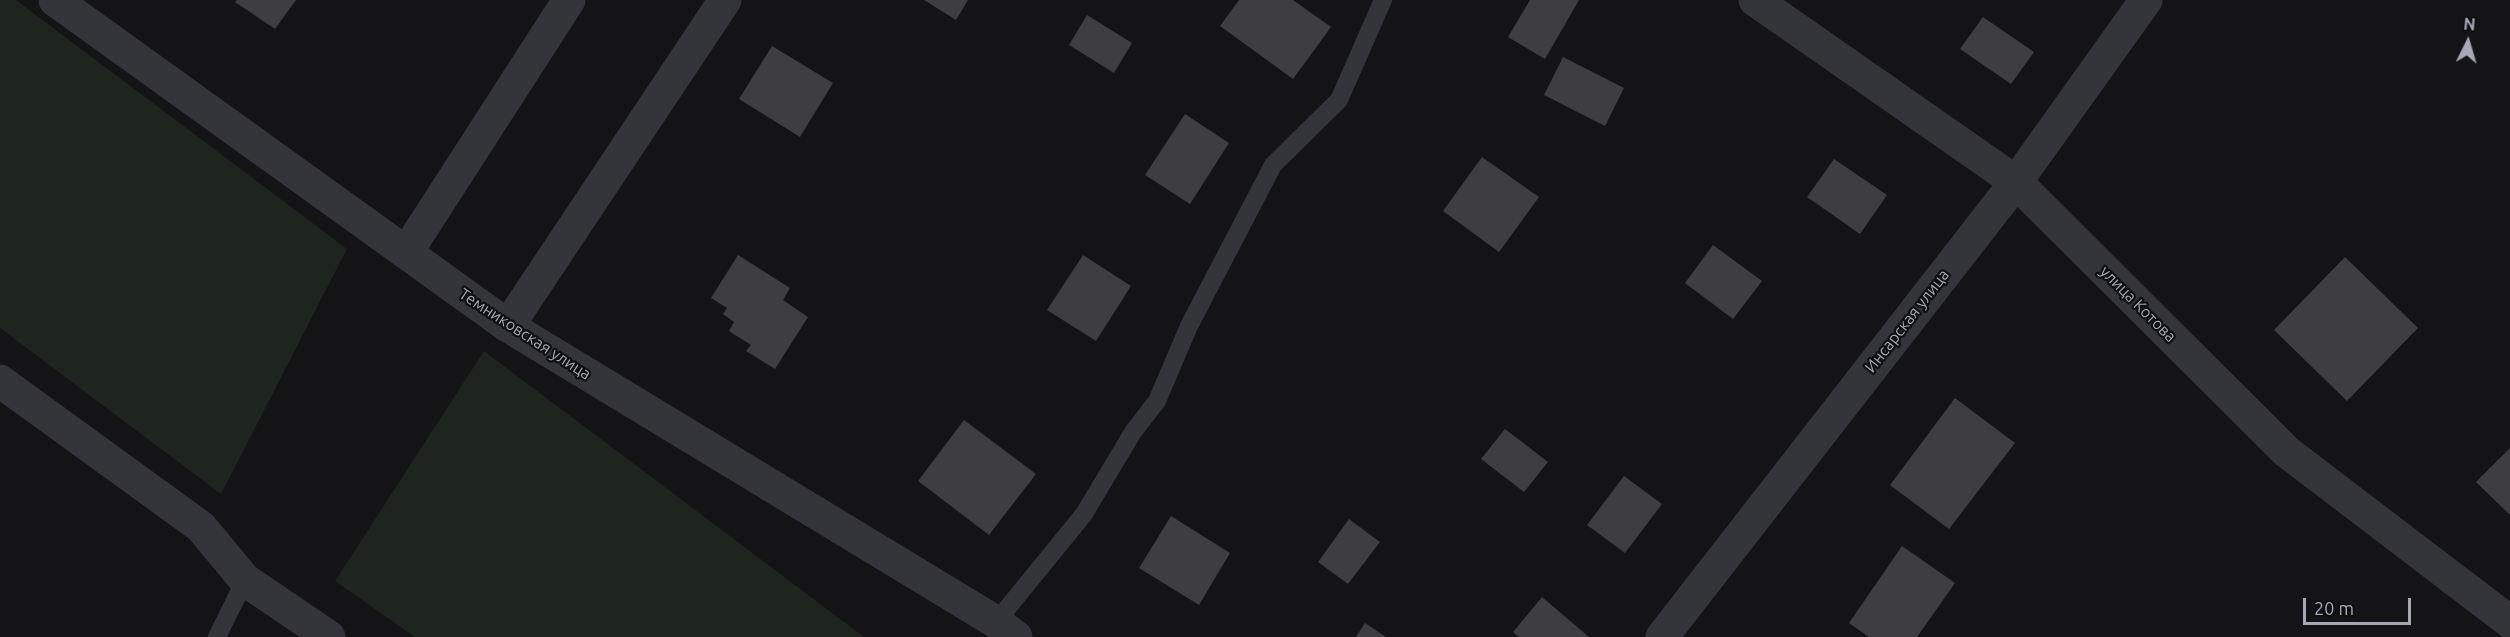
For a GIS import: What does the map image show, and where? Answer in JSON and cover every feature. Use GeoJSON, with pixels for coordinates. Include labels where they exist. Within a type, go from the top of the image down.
{"type":"FeatureCollection","features":[{"type":"Feature","properties":{"kind":"street","name":"Темниковская улица"},"geometry":{"type":"LineString","coordinates":[[55,0],[508,326],[1006,629]]}},
{"type":"Feature","properties":{"kind":"street"},"geometry":{"type":"LineString","coordinates":[[406,253],[569,0]]}},
{"type":"Feature","properties":{"kind":"street"},"geometry":{"type":"LineString","coordinates":[[508,326],[725,0]]}},
{"type":"Feature","properties":{"kind":"street","name":"улица Котова"},"geometry":{"type":"LineString","coordinates":[[1755,0],[2016,182],[2287,452],[2510,622]]}},
{"type":"Feature","properties":{"kind":"street","name":"Инсарская улица"},"geometry":{"type":"LineString","coordinates":[[1662,637],[2016,182],[2146,0]]}},
{"type":"Feature","properties":{"kind":"street"},"geometry":{"type":"LineString","coordinates":[[0,381],[201,527],[245,580],[329,637]]}},
{"type":"Feature","properties":{"kind":"lane"},"geometry":{"type":"LineString","coordinates":[[1006,629],[1084,514],[1133,432],[1158,401],[1189,326],[1273,165],[1339,100],[1383,0]]}},
{"type":"Feature","properties":{"kind":"lane"},"geometry":{"type":"LineString","coordinates":[[217,637],[245,580]]}},
{"type":"Feature","properties":{"kind":"shaded area"},"geometry":{"type":"Polygon","coordinates":[[[0,0],[16,0],[347,249],[221,494],[0,328],[0,0]]]}},
{"type":"Feature","properties":{"kind":"shaded area"},"geometry":{"type":"Polygon","coordinates":[[[484,351],[864,637],[415,637],[335,581],[484,351]]]}},
{"type":"Feature","properties":{"kind":"building"},"geometry":{"type":"Polygon","coordinates":[[[237,0],[296,0],[275,29],[235,2],[237,0]]]}},
{"type":"Feature","properties":{"kind":"building"},"geometry":{"type":"Polygon","coordinates":[[[924,0],[968,0],[956,20],[924,0]]]}},
{"type":"Feature","properties":{"kind":"building"},"geometry":{"type":"Polygon","coordinates":[[[1239,0],[1293,0],[1331,27],[1293,79],[1220,26],[1239,0]]]}},
{"type":"Feature","properties":{"kind":"building"},"geometry":{"type":"Polygon","coordinates":[[[1530,0],[1579,0],[1545,59],[1508,37],[1530,0]]]}},
{"type":"Feature","properties":{"kind":"building"},"geometry":{"type":"Polygon","coordinates":[[[1087,15],[1132,43],[1114,73],[1069,45],[1087,15]]]}},
{"type":"Feature","properties":{"kind":"building"},"geometry":{"type":"Polygon","coordinates":[[[1983,17],[2034,52],[2011,84],[1960,49],[1983,17]]]}},
{"type":"Feature","properties":{"kind":"building"},"geometry":{"type":"Polygon","coordinates":[[[772,46],[833,83],[800,137],[739,99],[772,46]]]}},
{"type":"Feature","properties":{"kind":"building"},"geometry":{"type":"Polygon","coordinates":[[[1563,57],[1624,88],[1605,126],[1544,95],[1563,57]]]}},
{"type":"Feature","properties":{"kind":"building"},"geometry":{"type":"Polygon","coordinates":[[[1185,114],[1229,143],[1190,204],[1145,175],[1185,114]]]}},
{"type":"Feature","properties":{"kind":"building"},"geometry":{"type":"Polygon","coordinates":[[[1482,157],[1539,197],[1499,252],[1443,211],[1482,157]]]}},
{"type":"Feature","properties":{"kind":"building"},"geometry":{"type":"Polygon","coordinates":[[[1834,159],[1887,195],[1860,234],[1807,197],[1834,159]]]}},
{"type":"Feature","properties":{"kind":"building"},"geometry":{"type":"Polygon","coordinates":[[[1713,245],[1762,281],[1733,319],[1685,283],[1713,245]]]}},
{"type":"Feature","properties":{"kind":"building"},"geometry":{"type":"Polygon","coordinates":[[[738,255],[790,288],[783,300],[808,317],[775,369],[746,351],[751,345],[729,331],[734,322],[723,314],[727,308],[711,298],[738,255]]]}},
{"type":"Feature","properties":{"kind":"building"},"geometry":{"type":"Polygon","coordinates":[[[1083,255],[1131,286],[1096,341],[1047,310],[1083,255]]]}},
{"type":"Feature","properties":{"kind":"building"},"geometry":{"type":"Polygon","coordinates":[[[2345,257],[2418,328],[2347,401],[2274,330],[2345,257]]]}},
{"type":"Feature","properties":{"kind":"building"},"geometry":{"type":"Polygon","coordinates":[[[1955,398],[2015,443],[1949,529],[1890,485],[1955,398]]]}},
{"type":"Feature","properties":{"kind":"building"},"geometry":{"type":"Polygon","coordinates":[[[964,420],[1036,474],[989,535],[918,481],[964,420]]]}},
{"type":"Feature","properties":{"kind":"building"},"geometry":{"type":"Polygon","coordinates":[[[1505,429],[1548,462],[1524,492],[1481,459],[1505,429]]]}},
{"type":"Feature","properties":{"kind":"building"},"geometry":{"type":"Polygon","coordinates":[[[2510,448],[2510,515],[2476,482],[2510,448]]]}},
{"type":"Feature","properties":{"kind":"building"},"geometry":{"type":"Polygon","coordinates":[[[1624,476],[1662,504],[1625,553],[1587,525],[1624,476]]]}},
{"type":"Feature","properties":{"kind":"building"},"geometry":{"type":"Polygon","coordinates":[[[1171,516],[1230,553],[1199,605],[1139,568],[1171,516]]]}},
{"type":"Feature","properties":{"kind":"building"},"geometry":{"type":"Polygon","coordinates":[[[1349,519],[1380,542],[1348,584],[1318,562],[1349,519]]]}},
{"type":"Feature","properties":{"kind":"building"},"geometry":{"type":"Polygon","coordinates":[[[1902,546],[1955,583],[1917,637],[1869,637],[1849,623],[1902,546]]]}},
{"type":"Feature","properties":{"kind":"building"},"geometry":{"type":"Polygon","coordinates":[[[1542,597],[1589,637],[1519,637],[1513,632],[1542,597]]]}},
{"type":"Feature","properties":{"kind":"building"},"geometry":{"type":"Polygon","coordinates":[[[1365,623],[1386,637],[1356,637],[1365,623]]]}}]}
